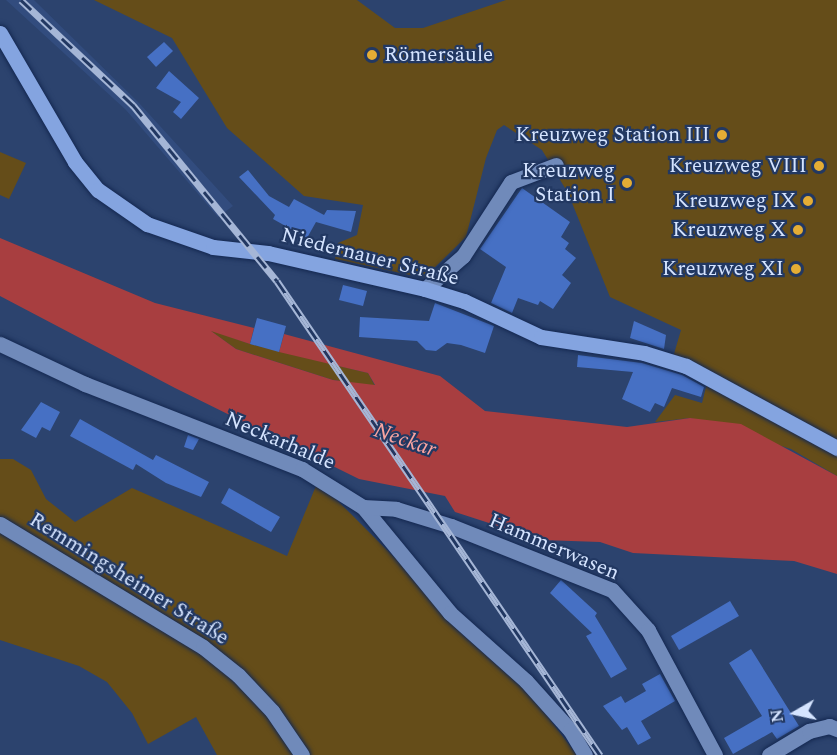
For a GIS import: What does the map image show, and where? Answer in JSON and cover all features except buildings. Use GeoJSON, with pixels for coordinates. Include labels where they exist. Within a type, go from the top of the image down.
{"type":"FeatureCollection","features":[{"type":"Feature","properties":{"kind":"main road","name":"Niedernauer Straße"},"geometry":{"type":"LineString","coordinates":[[0,33],[30,79],[58,137],[98,190],[119,208],[176,237],[213,247],[268,254],[425,288],[464,302],[541,337],[644,352],[686,366],[837,448]]}},
{"type":"Feature","properties":{"kind":"street"},"geometry":{"type":"LineString","coordinates":[[425,288],[463,256],[511,182],[556,165]]}},
{"type":"Feature","properties":{"kind":"street","name":"Neckarhalde"},"geometry":{"type":"LineString","coordinates":[[0,344],[85,384],[302,469],[363,507],[450,613],[489,651],[526,681],[570,730],[585,755]]}},
{"type":"Feature","properties":{"kind":"street","name":"Hammerwasen"},"geometry":{"type":"LineString","coordinates":[[363,507],[396,509],[451,526],[612,590],[648,630],[664,656],[715,755]]}},
{"type":"Feature","properties":{"kind":"street","name":"Remmingsheimer Straße"},"geometry":{"type":"LineString","coordinates":[[0,524],[203,646],[238,675],[272,711],[302,755]]}},
{"type":"Feature","properties":{"kind":"street"},"geometry":{"type":"LineString","coordinates":[[769,755],[809,731],[828,726],[837,729]]}},
{"type":"Feature","properties":{"kind":"shaded area"},"geometry":{"type":"Polygon","coordinates":[[[6,0],[34,0],[139,103],[233,206],[218,217],[126,110],[6,0]]]}},
{"type":"Feature","properties":{"kind":"shaded area"},"geometry":{"type":"Polygon","coordinates":[[[94,0],[357,0],[395,28],[423,28],[506,0],[837,0],[837,476],[791,449],[690,418],[655,422],[675,395],[702,403],[707,383],[671,364],[681,330],[610,297],[568,193],[542,150],[504,125],[497,130],[486,158],[466,237],[424,278],[335,259],[338,243],[357,235],[363,205],[304,196],[227,128],[172,38],[94,0]]]}},
{"type":"Feature","properties":{"kind":"shaded area"},"geometry":{"type":"Polygon","coordinates":[[[0,152],[26,163],[9,199],[0,195],[0,152]]]}},
{"type":"Feature","properties":{"kind":"shaded area"},"geometry":{"type":"Polygon","coordinates":[[[208,329],[250,344],[368,373],[375,386],[333,380],[236,349],[208,329]]]}},
{"type":"Feature","properties":{"kind":"shaded area"},"geometry":{"type":"Polygon","coordinates":[[[0,459],[13,459],[31,470],[46,499],[75,522],[132,488],[287,556],[318,481],[406,569],[463,635],[532,696],[577,755],[217,755],[196,717],[148,744],[132,713],[107,682],[79,666],[0,640],[0,459]]]}},
{"type":"Feature","properties":{"kind":"water","name":"Neckar"},"geometry":{"type":"Polygon","coordinates":[[[0,238],[155,303],[254,328],[250,344],[211,331],[236,349],[333,380],[375,385],[368,373],[279,352],[284,334],[440,376],[485,411],[627,427],[690,418],[741,424],[837,476],[837,574],[794,561],[633,553],[600,542],[542,540],[455,512],[445,496],[359,479],[175,388],[0,296],[0,238]]]}},
{"type":"Feature","properties":{"kind":"railway"},"geometry":{"type":"LineString","coordinates":[[21,0],[133,105],[277,281],[600,755]]}},
{"type":"Feature","properties":{"kind":"place","name":"Römersäule"},"geometry":{"type":"Point","coordinates":[372,55]}},
{"type":"Feature","properties":{"kind":"place","name":"Kreuzweg Station III"},"geometry":{"type":"Point","coordinates":[722,135]}},
{"type":"Feature","properties":{"kind":"place","name":"Kreuzweg VIII"},"geometry":{"type":"Point","coordinates":[819,166]}},
{"type":"Feature","properties":{"kind":"place","name":"Kreuzweg Station I"},"geometry":{"type":"Point","coordinates":[627,183]}},
{"type":"Feature","properties":{"kind":"place","name":"Kreuzweg IX"},"geometry":{"type":"Point","coordinates":[808,201]}},
{"type":"Feature","properties":{"kind":"place","name":"Kreuzweg X"},"geometry":{"type":"Point","coordinates":[798,230]}},
{"type":"Feature","properties":{"kind":"place","name":"Kreuzweg XI"},"geometry":{"type":"Point","coordinates":[796,269]}}]}
